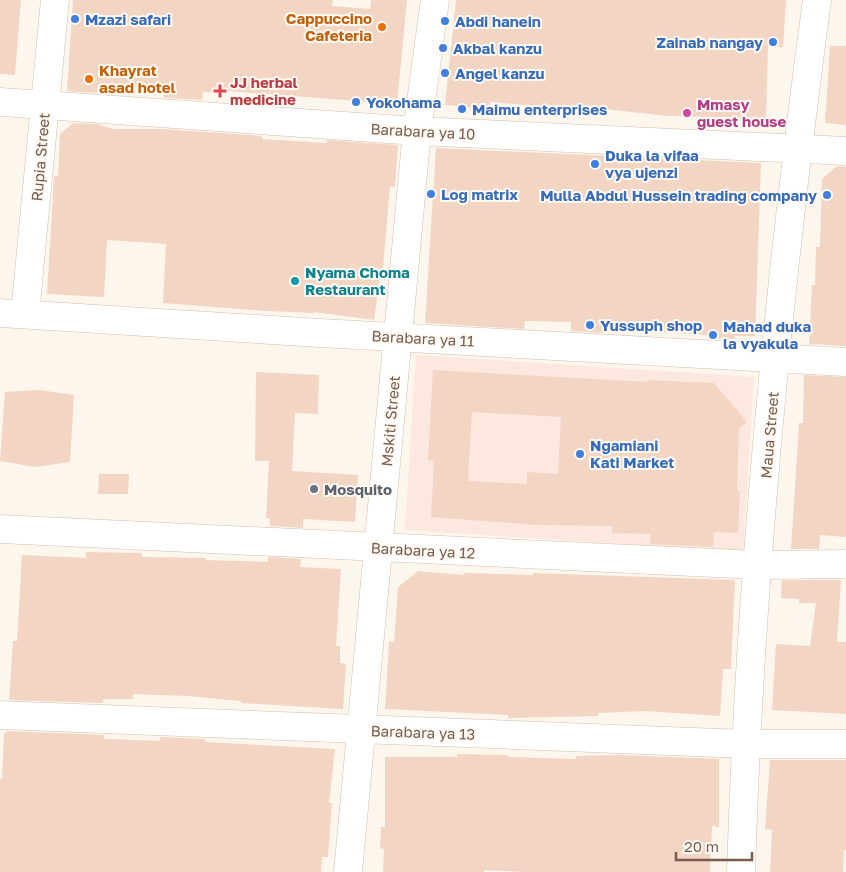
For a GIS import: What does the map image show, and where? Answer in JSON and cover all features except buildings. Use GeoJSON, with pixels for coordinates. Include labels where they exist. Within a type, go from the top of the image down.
{"type":"FeatureCollection","features":[{"type":"Feature","properties":{"kind":"street","name":"Rupia Street"},"geometry":{"type":"LineString","coordinates":[[13,314],[45,104],[55,0]]}},
{"type":"Feature","properties":{"kind":"street","name":"Mskiti Street"},"geometry":{"type":"LineString","coordinates":[[348,872],[417,131],[435,0]]}},
{"type":"Feature","properties":{"kind":"street","name":"Maua Street"},"geometry":{"type":"LineString","coordinates":[[741,872],[745,744],[757,565],[797,149],[817,0]]}},
{"type":"Feature","properties":{"kind":"street","name":"Barabara ya 10"},"geometry":{"type":"LineString","coordinates":[[0,102],[417,131],[846,151]]}},
{"type":"Feature","properties":{"kind":"street","name":"Barabara ya 11"},"geometry":{"type":"LineString","coordinates":[[13,314],[846,362]]}},
{"type":"Feature","properties":{"kind":"street","name":"Barabara ya 12"},"geometry":{"type":"LineString","coordinates":[[0,529],[757,565],[846,564]]}},
{"type":"Feature","properties":{"kind":"street","name":"Barabara ya 13"},"geometry":{"type":"LineString","coordinates":[[0,715],[745,744],[846,744]]}},
{"type":"Feature","properties":{"kind":"shaded area","name":"Ngamiani Kati Market"},"geometry":{"type":"Polygon","coordinates":[[[416,355],[754,377],[743,552],[405,530],[416,355]]]}},
{"type":"Feature","properties":{"kind":"place","name":"Mzazi safari"},"geometry":{"type":"Point","coordinates":[75,19]}},
{"type":"Feature","properties":{"kind":"place","name":"Abdi hanein"},"geometry":{"type":"Point","coordinates":[445,21]}},
{"type":"Feature","properties":{"kind":"place","name":"Cappuccino Cafeteria"},"geometry":{"type":"Point","coordinates":[382,27]}},
{"type":"Feature","properties":{"kind":"place","name":"Zainab nangay"},"geometry":{"type":"Point","coordinates":[773,42]}},
{"type":"Feature","properties":{"kind":"place","name":"Akbal kanzu"},"geometry":{"type":"Point","coordinates":[443,48]}},
{"type":"Feature","properties":{"kind":"place","name":"Angel kanzu"},"geometry":{"type":"Point","coordinates":[445,73]}},
{"type":"Feature","properties":{"kind":"place","name":"Khayrat asad hotel"},"geometry":{"type":"Point","coordinates":[89,79]}},
{"type":"Feature","properties":{"kind":"place","name":"JJ herbal medicine"},"geometry":{"type":"Point","coordinates":[220,91]}},
{"type":"Feature","properties":{"kind":"place","name":"Yokohama"},"geometry":{"type":"Point","coordinates":[356,102]}},
{"type":"Feature","properties":{"kind":"place","name":"Maimu enterprises"},"geometry":{"type":"Point","coordinates":[462,109]}},
{"type":"Feature","properties":{"kind":"place","name":"Mmasy guest house"},"geometry":{"type":"Point","coordinates":[687,113]}},
{"type":"Feature","properties":{"kind":"place","name":"Duka la vifaa vya ujenzi"},"geometry":{"type":"Point","coordinates":[595,164]}},
{"type":"Feature","properties":{"kind":"place","name":"Log matrix"},"geometry":{"type":"Point","coordinates":[431,194]}},
{"type":"Feature","properties":{"kind":"place","name":"Mulla Abdul Hussein trading company"},"geometry":{"type":"Point","coordinates":[827,195]}},
{"type":"Feature","properties":{"kind":"place","name":"Nyama Choma Restaurant"},"geometry":{"type":"Point","coordinates":[295,281]}},
{"type":"Feature","properties":{"kind":"place","name":"Yussuph shop"},"geometry":{"type":"Point","coordinates":[590,325]}},
{"type":"Feature","properties":{"kind":"place","name":"Mahad duka la vyakula"},"geometry":{"type":"Point","coordinates":[713,335]}},
{"type":"Feature","properties":{"kind":"place","name":"Ngamiani Kati Market"},"geometry":{"type":"Point","coordinates":[580,454]}},
{"type":"Feature","properties":{"kind":"place","name":"Mosquito"},"geometry":{"type":"Point","coordinates":[314,489]}}]}
